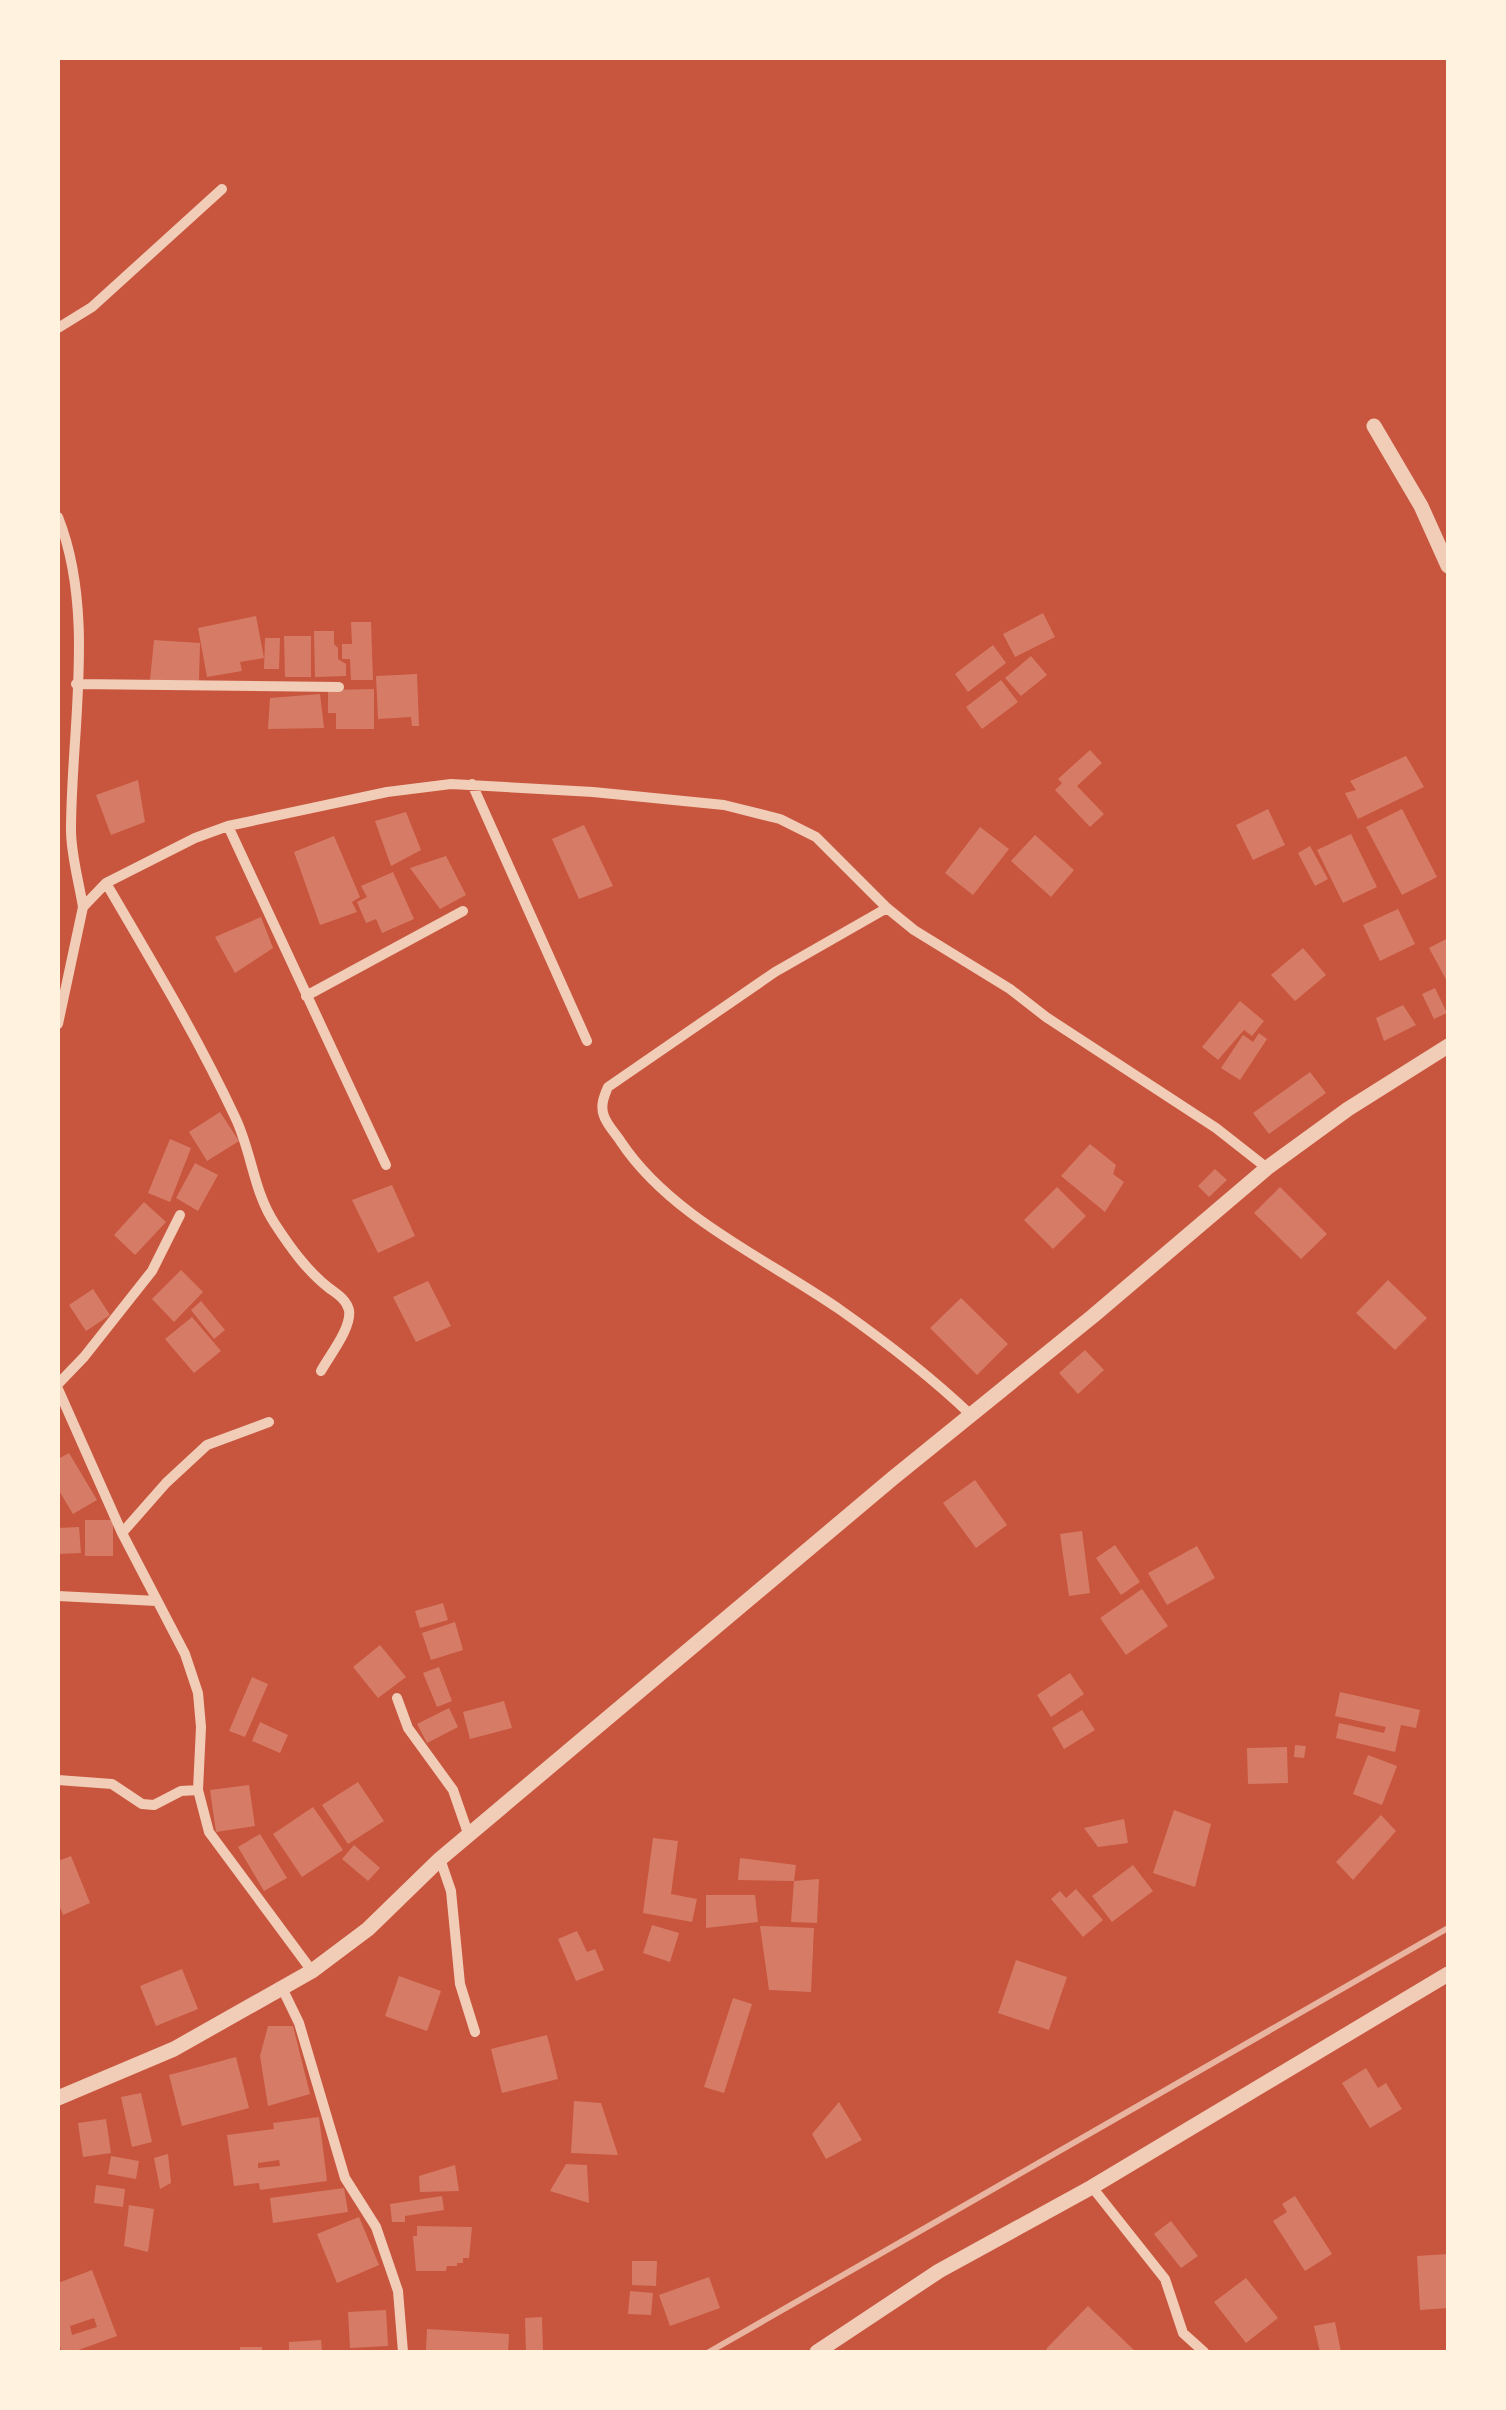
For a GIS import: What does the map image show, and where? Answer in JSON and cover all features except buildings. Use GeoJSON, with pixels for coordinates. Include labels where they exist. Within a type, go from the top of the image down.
{"type":"FeatureCollection","features":[{"type":"Feature","properties":{"kind":"street"},"geometry":{"type":"LineString","coordinates":[[58,328],[92,307],[222,188]]}},
{"type":"Feature","properties":{"kind":"street"},"geometry":{"type":"LineString","coordinates":[[1374,426],[1421,506],[1448,566]]}},
{"type":"Feature","properties":{"kind":"street"},"geometry":{"type":"LineString","coordinates":[[58,517],[74,570],[78,624],[71,835],[83,907],[58,1024]]}},
{"type":"Feature","properties":{"kind":"street"},"geometry":{"type":"LineString","coordinates":[[76,684],[338,687]]}},
{"type":"Feature","properties":{"kind":"street"},"geometry":{"type":"LineString","coordinates":[[83,907],[106,883],[196,838],[228,826],[387,792],[472,784],[724,805],[780,819],[816,838],[914,930],[961,956],[1046,1017],[1216,1128],[1267,1168]]}},
{"type":"Feature","properties":{"kind":"street"},"geometry":{"type":"LineString","coordinates":[[472,784],[586,1042]]}},
{"type":"Feature","properties":{"kind":"street"},"geometry":{"type":"LineString","coordinates":[[228,826],[386,1165]]}},
{"type":"Feature","properties":{"kind":"street"},"geometry":{"type":"LineString","coordinates":[[106,883],[209,1060],[238,1124],[269,1215],[291,1249],[324,1285],[344,1298],[348,1322],[320,1372]]}},
{"type":"Feature","properties":{"kind":"street"},"geometry":{"type":"LineString","coordinates":[[887,908],[775,972],[608,1086],[602,1101],[604,1117],[637,1166],[662,1190],[762,1262],[837,1308],[930,1376],[971,1415]]}},
{"type":"Feature","properties":{"kind":"street"},"geometry":{"type":"LineString","coordinates":[[306,996],[463,911]]}},
{"type":"Feature","properties":{"kind":"street"},"geometry":{"type":"LineString","coordinates":[[58,2098],[174,2050],[312,1972],[368,1929],[440,1859],[1267,1168],[1348,1109],[1448,1046]]}},
{"type":"Feature","properties":{"kind":"street"},"geometry":{"type":"LineString","coordinates":[[180,1215],[152,1271],[58,1386],[122,1533],[185,1654],[198,1693],[198,1790],[209,1832],[312,1972]]}},
{"type":"Feature","properties":{"kind":"street"},"geometry":{"type":"LineString","coordinates":[[122,1533],[166,1483],[207,1445],[269,1422]]}},
{"type":"Feature","properties":{"kind":"street"},"geometry":{"type":"LineString","coordinates":[[58,1596],[157,1601]]}},
{"type":"Feature","properties":{"kind":"street"},"geometry":{"type":"LineString","coordinates":[[397,1698],[408,1728],[452,1790],[468,1836]]}},
{"type":"Feature","properties":{"kind":"street"},"geometry":{"type":"LineString","coordinates":[[58,1780],[112,1784],[142,1804],[154,1805],[182,1792],[198,1790]]}},
{"type":"Feature","properties":{"kind":"street"},"geometry":{"type":"LineString","coordinates":[[440,1859],[451,1891],[460,1984],[475,2032]]}},
{"type":"Feature","properties":{"kind":"street"},"geometry":{"type":"LineString","coordinates":[[818,2352],[939,2271],[1092,2187],[1448,1974]]}},
{"type":"Feature","properties":{"kind":"street"},"geometry":{"type":"LineString","coordinates":[[283,1990],[299,2023],[346,2178],[376,2227],[398,2291],[403,2352]]}},
{"type":"Feature","properties":{"kind":"street"},"geometry":{"type":"LineString","coordinates":[[1092,2187],[1164,2279],[1183,2333],[1204,2352]]}},
{"type":"Feature","properties":{"kind":"railway"},"geometry":{"type":"LineString","coordinates":[[709,2352],[1448,1928]]}}]}
